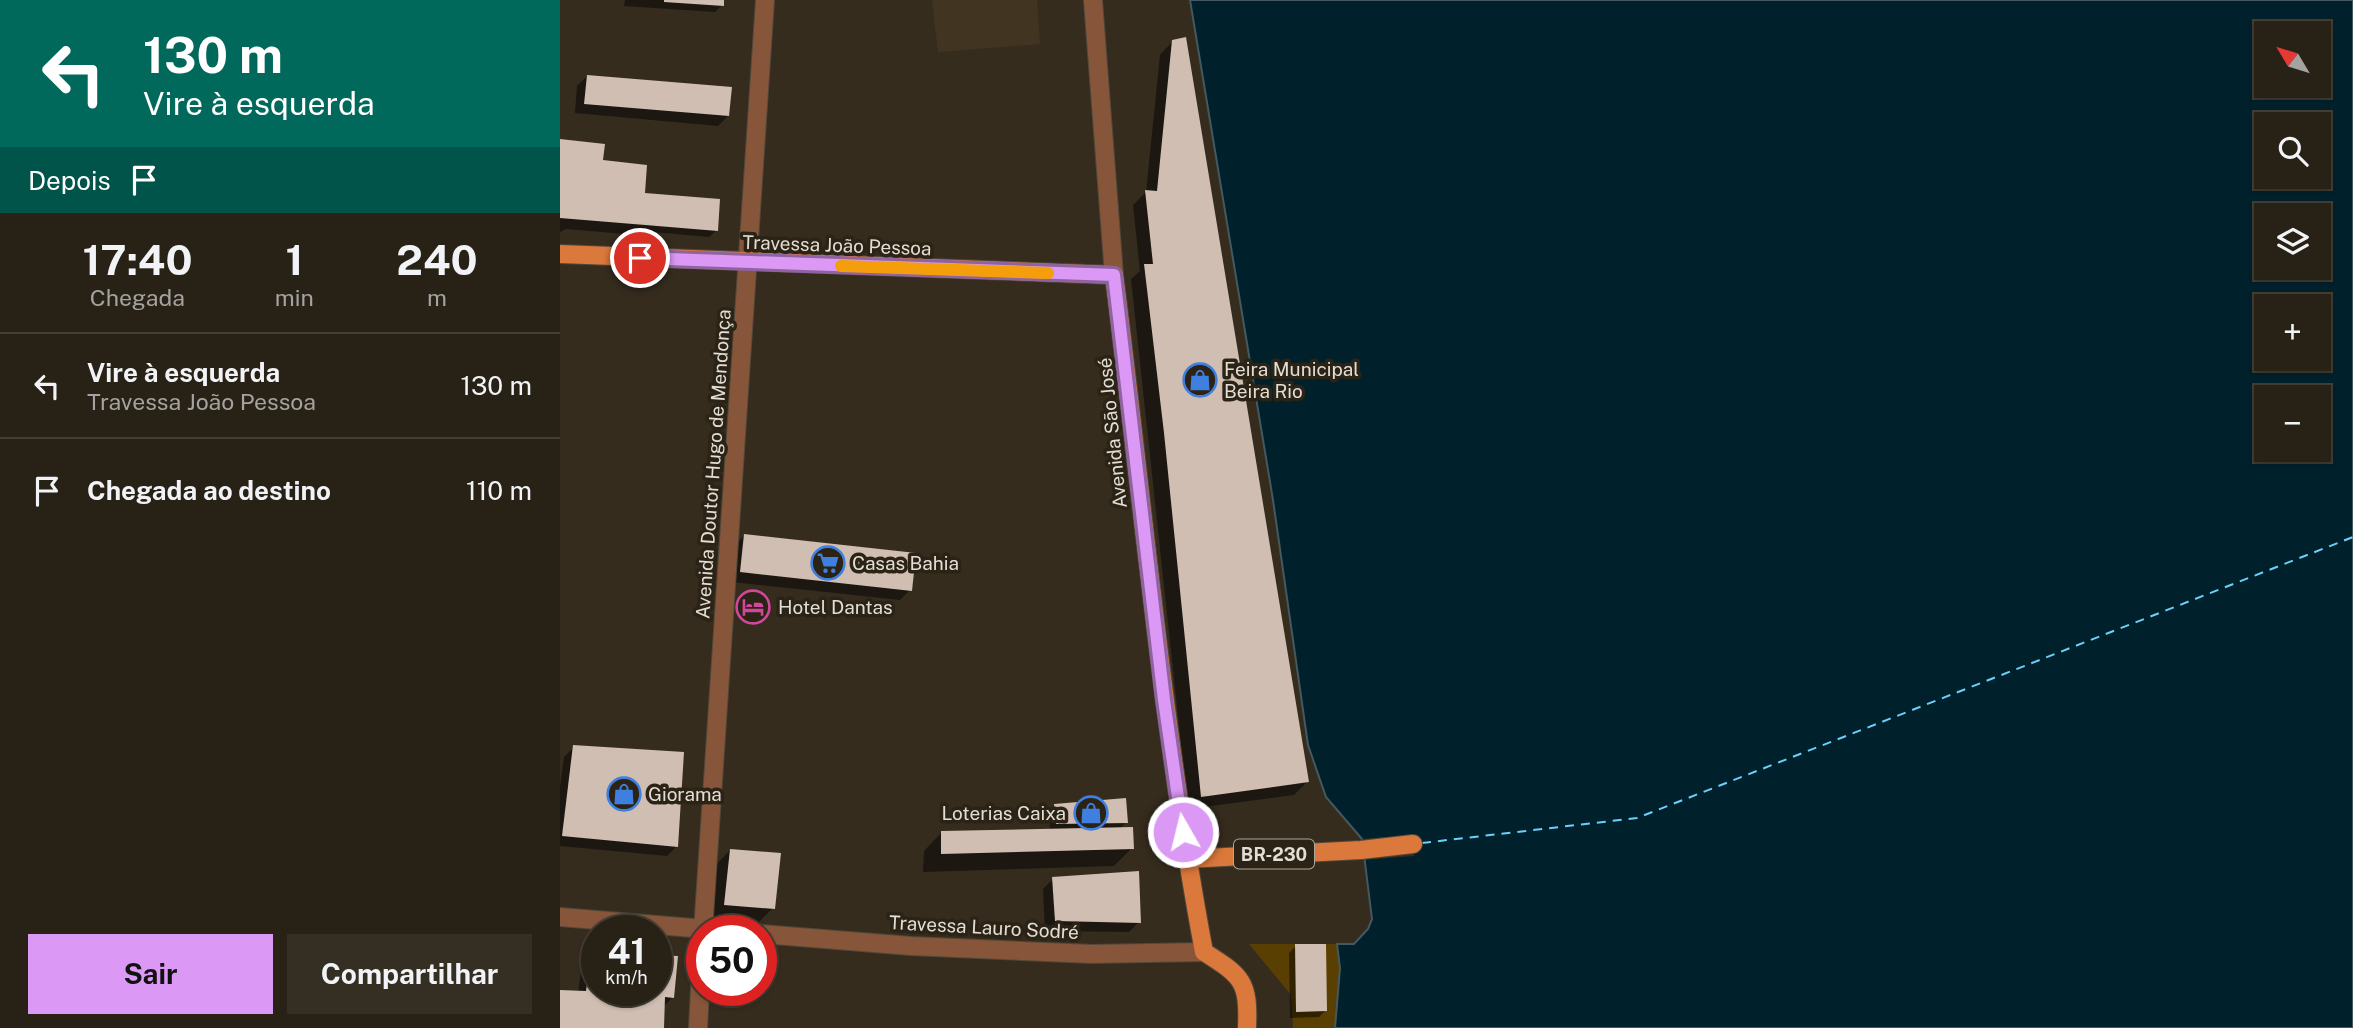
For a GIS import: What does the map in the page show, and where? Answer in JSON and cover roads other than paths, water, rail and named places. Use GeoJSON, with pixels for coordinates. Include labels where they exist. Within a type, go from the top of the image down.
{"type":"FeatureCollection","features":[{"type":"Feature","properties":{"kind":"main road","name":"Travessa João Pessoa"},"geometry":{"type":"LineString","coordinates":[[560,254],[1114,275]]}},
{"type":"Feature","properties":{"kind":"main road","name":"Avenida São José"},"geometry":{"type":"LineString","coordinates":[[1114,275],[1164,700],[1187,859],[1204,952]]}},
{"type":"Feature","properties":{"kind":"main road","name":"BR-230"},"geometry":{"type":"LineString","coordinates":[[1187,859],[1413,844]]}},
{"type":"Feature","properties":{"kind":"main road"},"geometry":{"type":"LineString","coordinates":[[1204,952],[1233,970],[1245,988],[1247,1028]]}},
{"type":"Feature","properties":{"kind":"street","name":"Avenida Doutor Hugo de Mendonça"},"geometry":{"type":"LineString","coordinates":[[704,915],[765,0]]}},
{"type":"Feature","properties":{"kind":"street","name":"Avenida São José"},"geometry":{"type":"LineString","coordinates":[[1093,0],[1114,275]]}},
{"type":"Feature","properties":{"kind":"street"},"geometry":{"type":"LineString","coordinates":[[560,917],[686,928]]}},
{"type":"Feature","properties":{"kind":"street","name":"Travessa Lauro Sodré"},"geometry":{"type":"LineString","coordinates":[[777,935],[911,946],[1092,954],[1204,952]]}},
{"type":"Feature","properties":{"kind":"street"},"geometry":{"type":"LineString","coordinates":[[698,1028],[699,1006]]}},
{"type":"Feature","properties":{"kind":"water"},"geometry":{"type":"Polygon","coordinates":[[[1190,0],[2353,0],[2353,1028],[1335,1028],[1340,968],[1337,944],[1354,944],[1368,929],[1372,919],[1362,839],[1326,797],[1308,745],[1273,500],[1190,0]]]}},
{"type":"Feature","properties":{"kind":"place","name":"Feira Municipal Beira Rio"},"geometry":{"type":"Point","coordinates":[1200,380]}},
{"type":"Feature","properties":{"kind":"place","name":"Casas Bahia"},"geometry":{"type":"Point","coordinates":[828,563]}},
{"type":"Feature","properties":{"kind":"place","name":"Hotel Dantas"},"geometry":{"type":"Point","coordinates":[753,607]}},
{"type":"Feature","properties":{"kind":"place","name":"Giorama"},"geometry":{"type":"Point","coordinates":[624,794]}},
{"type":"Feature","properties":{"kind":"place","name":"Loterias Caixa"},"geometry":{"type":"Point","coordinates":[1091,813]}}]}
